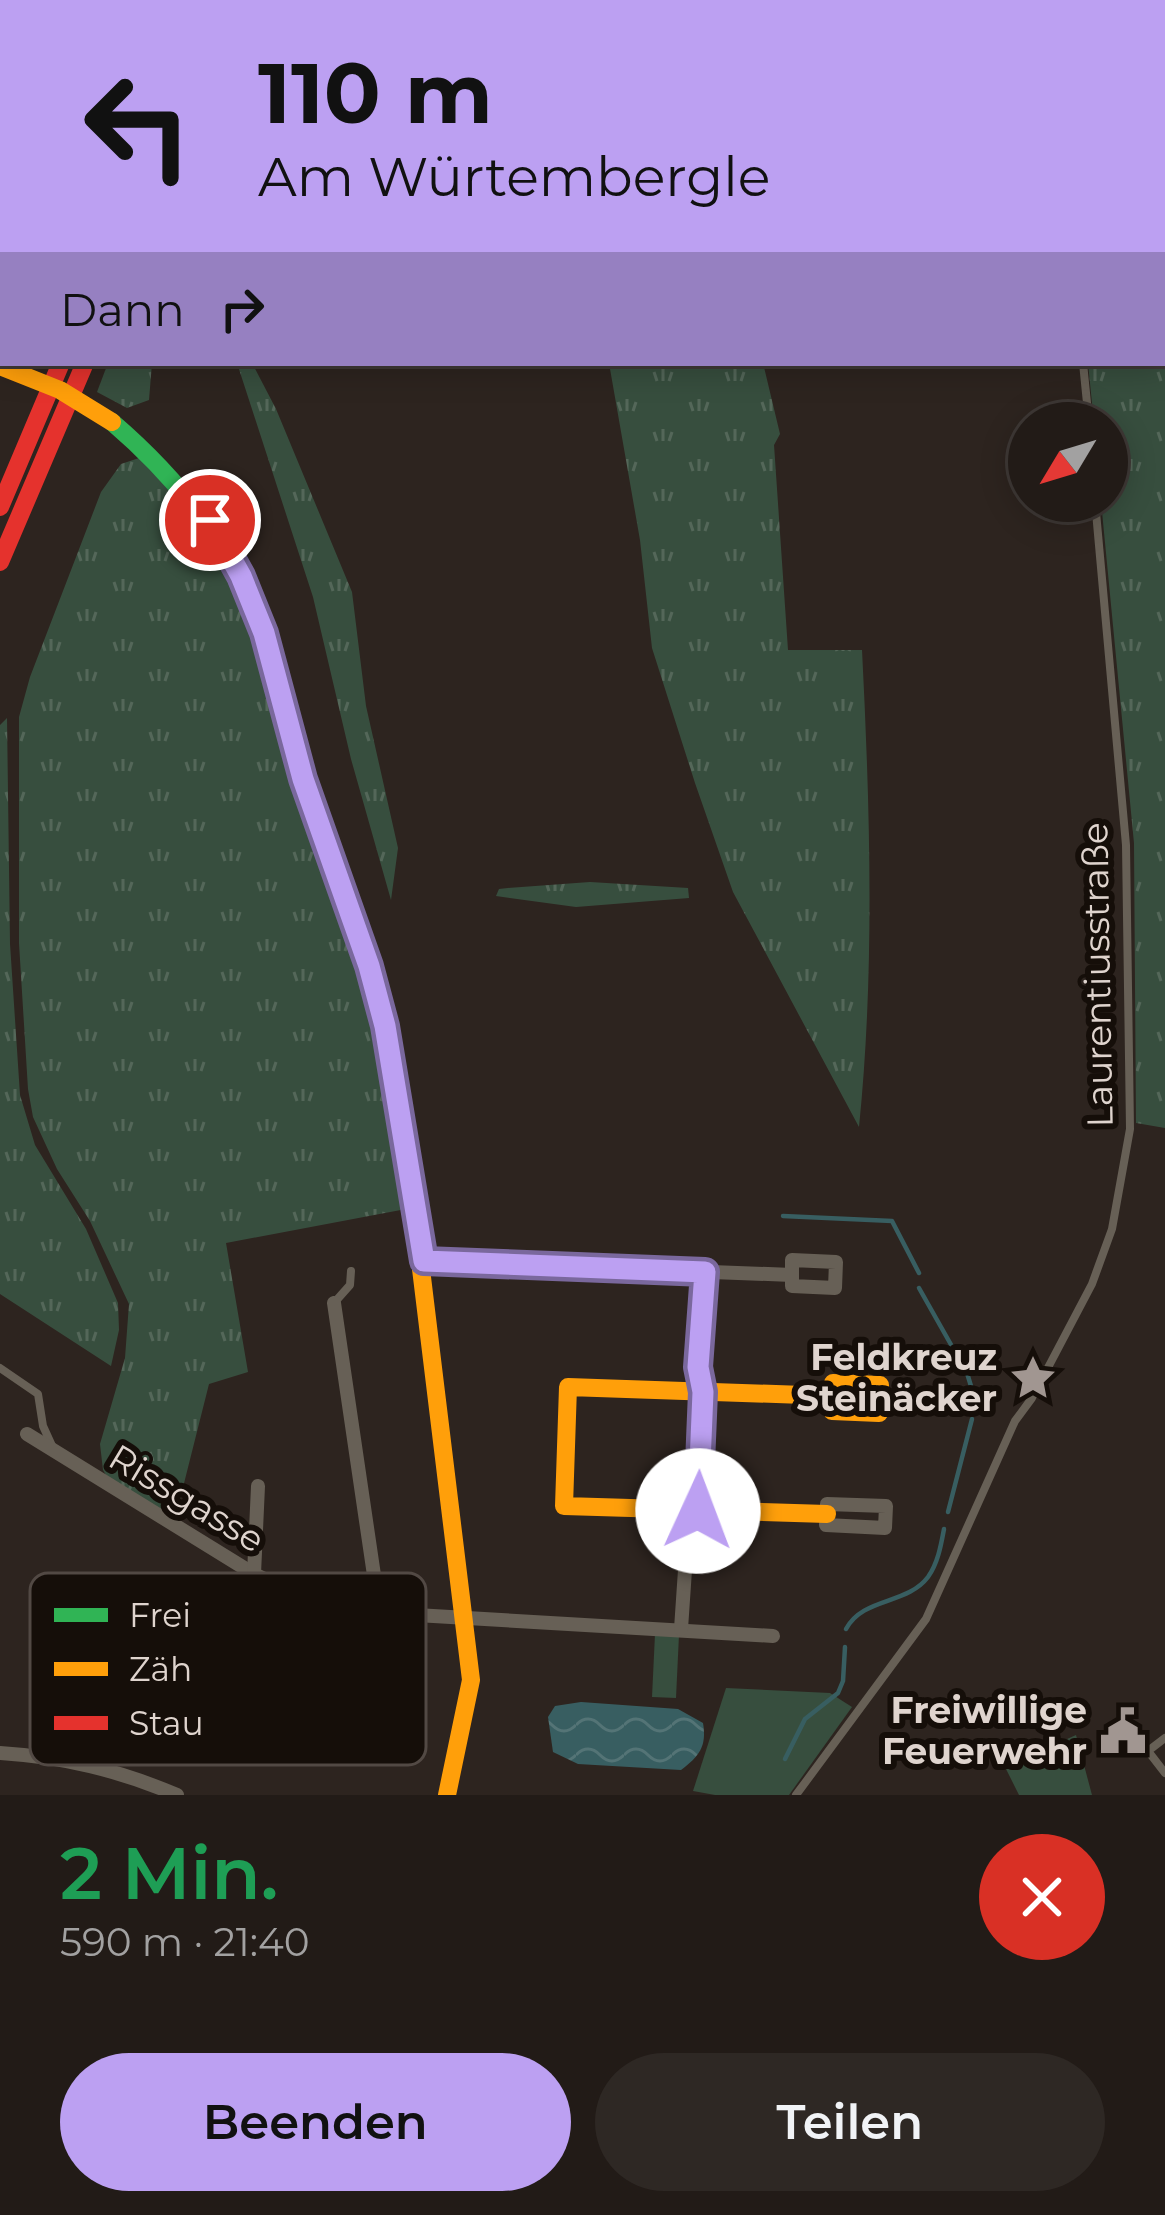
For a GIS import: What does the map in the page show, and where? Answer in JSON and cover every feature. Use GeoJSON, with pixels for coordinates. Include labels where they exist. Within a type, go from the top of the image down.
{"type":"FeatureCollection","features":[{"type":"Feature","properties":{"kind":"main road"},"geometry":{"type":"LineString","coordinates":[[0,366],[60,390],[112,422],[169,472],[210,520],[241,576],[264,633],[303,779],[369,966],[385,1026],[424,1261],[421,1269],[471,1680],[447,1795]]}},
{"type":"Feature","properties":{"kind":"main road"},"geometry":{"type":"LineString","coordinates":[[0,507],[60,366]]}},
{"type":"Feature","properties":{"kind":"main road"},"geometry":{"type":"LineString","coordinates":[[0,562],[84,366]]}},
{"type":"Feature","properties":{"kind":"main road"},"geometry":{"type":"LineString","coordinates":[[827,1514],[564,1506],[568,1387],[832,1396]]}},
{"type":"Feature","properties":{"kind":"street"},"geometry":{"type":"LineString","coordinates":[[424,1261],[792,1275]]}},
{"type":"Feature","properties":{"kind":"street"},"geometry":{"type":"LineString","coordinates":[[681,1629],[703,1392],[698,1367],[705,1272]]}},
{"type":"Feature","properties":{"kind":"street"},"geometry":{"type":"LineString","coordinates":[[334,1303],[374,1573]]}},
{"type":"Feature","properties":{"kind":"street","name":"Rissgasse"},"geometry":{"type":"LineString","coordinates":[[27,1434],[252,1573]]}},
{"type":"Feature","properties":{"kind":"street"},"geometry":{"type":"LineString","coordinates":[[254,1573],[258,1486]]}},
{"type":"Feature","properties":{"kind":"street","name":"Rissgasse"},"geometry":{"type":"LineString","coordinates":[[426,1617],[772,1636]]}},
{"type":"Feature","properties":{"kind":"street"},"geometry":{"type":"LineString","coordinates":[[0,1753],[30,1755]]}},
{"type":"Feature","properties":{"kind":"street"},"geometry":{"type":"LineString","coordinates":[[94,1765],[177,1795]]}},
{"type":"Feature","properties":{"kind":"lane"},"geometry":{"type":"LineString","coordinates":[[1083,366],[1087,402]]}},
{"type":"Feature","properties":{"kind":"lane","name":"Laurentiusstraße"},"geometry":{"type":"LineString","coordinates":[[796,1795],[926,1619],[1015,1421],[1092,1284],[1112,1229],[1130,1129],[1126,845],[1097,522]]}},
{"type":"Feature","properties":{"kind":"lane"},"geometry":{"type":"LineString","coordinates":[[334,1303],[350,1286],[351,1270]]}},
{"type":"Feature","properties":{"kind":"lane"},"geometry":{"type":"LineString","coordinates":[[0,1368],[38,1394],[43,1426],[56,1454]]}},
{"type":"Feature","properties":{"kind":"lane"},"geometry":{"type":"LineString","coordinates":[[1165,1738],[1148,1751],[1165,1772]]}},
{"type":"Feature","properties":{"kind":"green space"},"geometry":{"type":"Polygon","coordinates":[[[107,366],[152,366],[149,400],[127,408],[97,392],[107,366]]]}},
{"type":"Feature","properties":{"kind":"green space"},"geometry":{"type":"Polygon","coordinates":[[[238,366],[254,366],[276,409],[352,592],[366,706],[398,848],[391,900],[351,759],[313,597],[238,366]]]}},
{"type":"Feature","properties":{"kind":"green space"},"geometry":{"type":"Polygon","coordinates":[[[610,366],[764,366],[780,434],[774,445],[788,650],[862,650],[870,889],[859,1127],[733,892],[652,648],[640,540],[610,366]]]}},
{"type":"Feature","properties":{"kind":"green space"},"geometry":{"type":"Polygon","coordinates":[[[1088,366],[1165,366],[1165,1128],[1136,1123],[1134,843],[1103,522],[1128,522],[1128,402],[1092,402],[1088,366]]]}},
{"type":"Feature","properties":{"kind":"green space"},"geometry":{"type":"Polygon","coordinates":[[[142,457],[202,526],[233,579],[257,635],[296,784],[378,1031],[406,1209],[226,1243],[248,1372],[209,1384],[175,1519],[110,1482],[103,1470],[100,1444],[125,1358],[129,1304],[33,1117],[19,943],[19,717],[101,492],[121,464],[142,457]]]}},
{"type":"Feature","properties":{"kind":"green space"},"geometry":{"type":"Polygon","coordinates":[[[7,718],[10,944],[20,1095],[35,1145],[86,1229],[118,1303],[119,1330],[111,1366],[0,1294],[0,725],[7,718]]]}},
{"type":"Feature","properties":{"kind":"green space"},"geometry":{"type":"Polygon","coordinates":[[[590,882],[688,888],[689,898],[576,907],[496,896],[499,889],[590,882]]]}},
{"type":"Feature","properties":{"kind":"green space"},"geometry":{"type":"Polygon","coordinates":[[[655,1634],[679,1635],[676,1698],[652,1697],[655,1634]]]}},
{"type":"Feature","properties":{"kind":"green space"},"geometry":{"type":"Polygon","coordinates":[[[726,1688],[830,1693],[852,1707],[789,1795],[693,1791],[726,1688]]]}},
{"type":"Feature","properties":{"kind":"green space"},"geometry":{"type":"Polygon","coordinates":[[[1076,1735],[1092,1795],[1019,1795],[1005,1767],[1076,1735]]]}},
{"type":"Feature","properties":{"kind":"water"},"geometry":{"type":"Polygon","coordinates":[[[581,1702],[678,1709],[703,1723],[703,1745],[681,1770],[578,1764],[553,1752],[548,1717],[555,1706],[581,1702]]]}},
{"type":"Feature","properties":{"kind":"waterway"},"geometry":{"type":"LineString","coordinates":[[783,1216],[892,1221],[919,1273]]}},
{"type":"Feature","properties":{"kind":"waterway"},"geometry":{"type":"LineString","coordinates":[[919,1288],[967,1373],[974,1396]]}},
{"type":"Feature","properties":{"kind":"waterway"},"geometry":{"type":"LineString","coordinates":[[948,1512],[972,1419]]}},
{"type":"Feature","properties":{"kind":"waterway"},"geometry":{"type":"LineString","coordinates":[[846,1629],[863,1611],[909,1592],[928,1577],[944,1529]]}},
{"type":"Feature","properties":{"kind":"waterway"},"geometry":{"type":"LineString","coordinates":[[785,1759],[805,1719],[838,1693],[845,1647]]}},
{"type":"Feature","properties":{"kind":"traffic: fast"},"geometry":{"type":"LineString","coordinates":[[112,422],[198,512],[255,614],[283,695],[307,788],[376,990],[403,1134]]}},
{"type":"Feature","properties":{"kind":"traffic: slow"},"geometry":{"type":"LineString","coordinates":[[0,366],[60,390],[112,422]]}},
{"type":"Feature","properties":{"kind":"traffic: slow"},"geometry":{"type":"LineString","coordinates":[[403,1134],[424,1261],[421,1269],[471,1680],[447,1795]]}},
{"type":"Feature","properties":{"kind":"traffic: slow"},"geometry":{"type":"LineString","coordinates":[[827,1514],[564,1506],[568,1387],[832,1396],[832,1411],[879,1413],[880,1385],[833,1383],[832,1396]]}},
{"type":"Feature","properties":{"kind":"traffic: jam"},"geometry":{"type":"LineString","coordinates":[[0,507],[60,366]]}},
{"type":"Feature","properties":{"kind":"traffic: jam"},"geometry":{"type":"LineString","coordinates":[[0,562],[84,366]]}},
{"type":"Feature","properties":{"kind":"place","name":"Feldkreuz Steinäcker"},"geometry":{"type":"Point","coordinates":[1033,1378]}},
{"type":"Feature","properties":{"kind":"place","name":"Freiwillige Feuerwehr"},"geometry":{"type":"Point","coordinates":[1123,1731]}},
{"type":"Feature","properties":{"kind":"route"},"geometry":{"type":"LineString","coordinates":[[210,520],[241,576],[264,633],[303,779],[369,966],[385,1026],[424,1261],[705,1272],[698,1367],[703,1392],[698,1511]]}}]}
